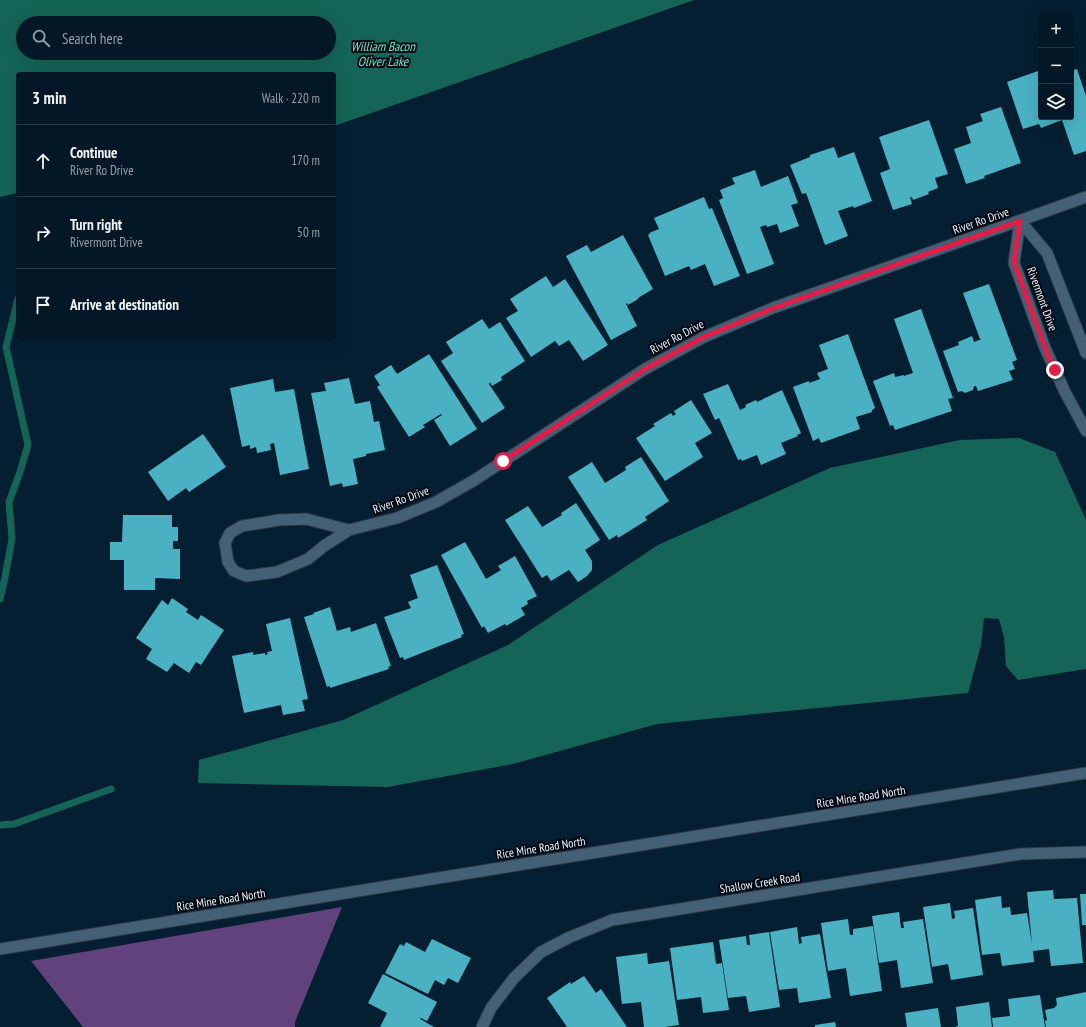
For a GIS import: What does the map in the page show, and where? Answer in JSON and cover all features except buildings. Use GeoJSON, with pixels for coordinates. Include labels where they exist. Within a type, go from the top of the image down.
{"type":"FeatureCollection","features":[{"type":"Feature","properties":{"kind":"street","name":"River Ro Drive"},"geometry":{"type":"LineString","coordinates":[[349,530],[397,518],[436,502],[473,481],[645,369],[704,337],[774,308],[1086,197]]}},
{"type":"Feature","properties":{"kind":"street","name":"Rivermont Drive"},"geometry":{"type":"LineString","coordinates":[[1020,221],[1047,253],[1086,354]]}},
{"type":"Feature","properties":{"kind":"street","name":"Rivermont Drive"},"geometry":{"type":"LineString","coordinates":[[1020,221],[1014,262],[1045,348],[1065,392],[1086,431]]}},
{"type":"Feature","properties":{"kind":"street"},"geometry":{"type":"LineString","coordinates":[[279,520],[306,520],[349,530],[324,546],[308,559],[277,572],[246,576],[234,571],[228,562],[225,543],[230,533],[242,526],[279,520]]}},
{"type":"Feature","properties":{"kind":"street","name":"Rice Mine Road North"},"geometry":{"type":"LineString","coordinates":[[0,949],[1086,773]]}},
{"type":"Feature","properties":{"kind":"street","name":"Shallow Creek Road"},"geometry":{"type":"LineString","coordinates":[[482,1027],[491,1008],[514,978],[542,952],[570,937],[612,920],[1020,854],[1086,852]]}},
{"type":"Feature","properties":{"kind":"shaded area"},"geometry":{"type":"Polygon","coordinates":[[[342,907],[295,1022],[295,1027],[83,1027],[31,961],[342,907]]]}},
{"type":"Feature","properties":{"kind":"water","name":"William Bacon Oliver Lake"},"geometry":{"type":"Polygon","coordinates":[[[0,0],[694,0],[336,125],[336,72],[16,72],[16,193],[0,197],[0,0]]]}},
{"type":"Feature","properties":{"kind":"water"},"geometry":{"type":"Polygon","coordinates":[[[1019,438],[1055,452],[1086,520],[1086,669],[1018,680],[1006,666],[1004,637],[999,619],[984,618],[981,645],[968,693],[657,724],[513,764],[388,787],[198,783],[199,760],[343,720],[508,645],[658,545],[830,468],[960,440],[1019,438]]]}},
{"type":"Feature","properties":{"kind":"waterway"},"geometry":{"type":"LineString","coordinates":[[0,599],[12,539],[9,502],[28,445],[6,347],[16,307]]}},
{"type":"Feature","properties":{"kind":"waterway"},"geometry":{"type":"LineString","coordinates":[[0,825],[14,824],[111,789]]}},
{"type":"Feature","properties":{"kind":"route"},"geometry":{"type":"LineString","coordinates":[[503,461],[645,369],[704,337],[774,308],[1020,221],[1014,262],[1045,348],[1055,370]]}}]}
